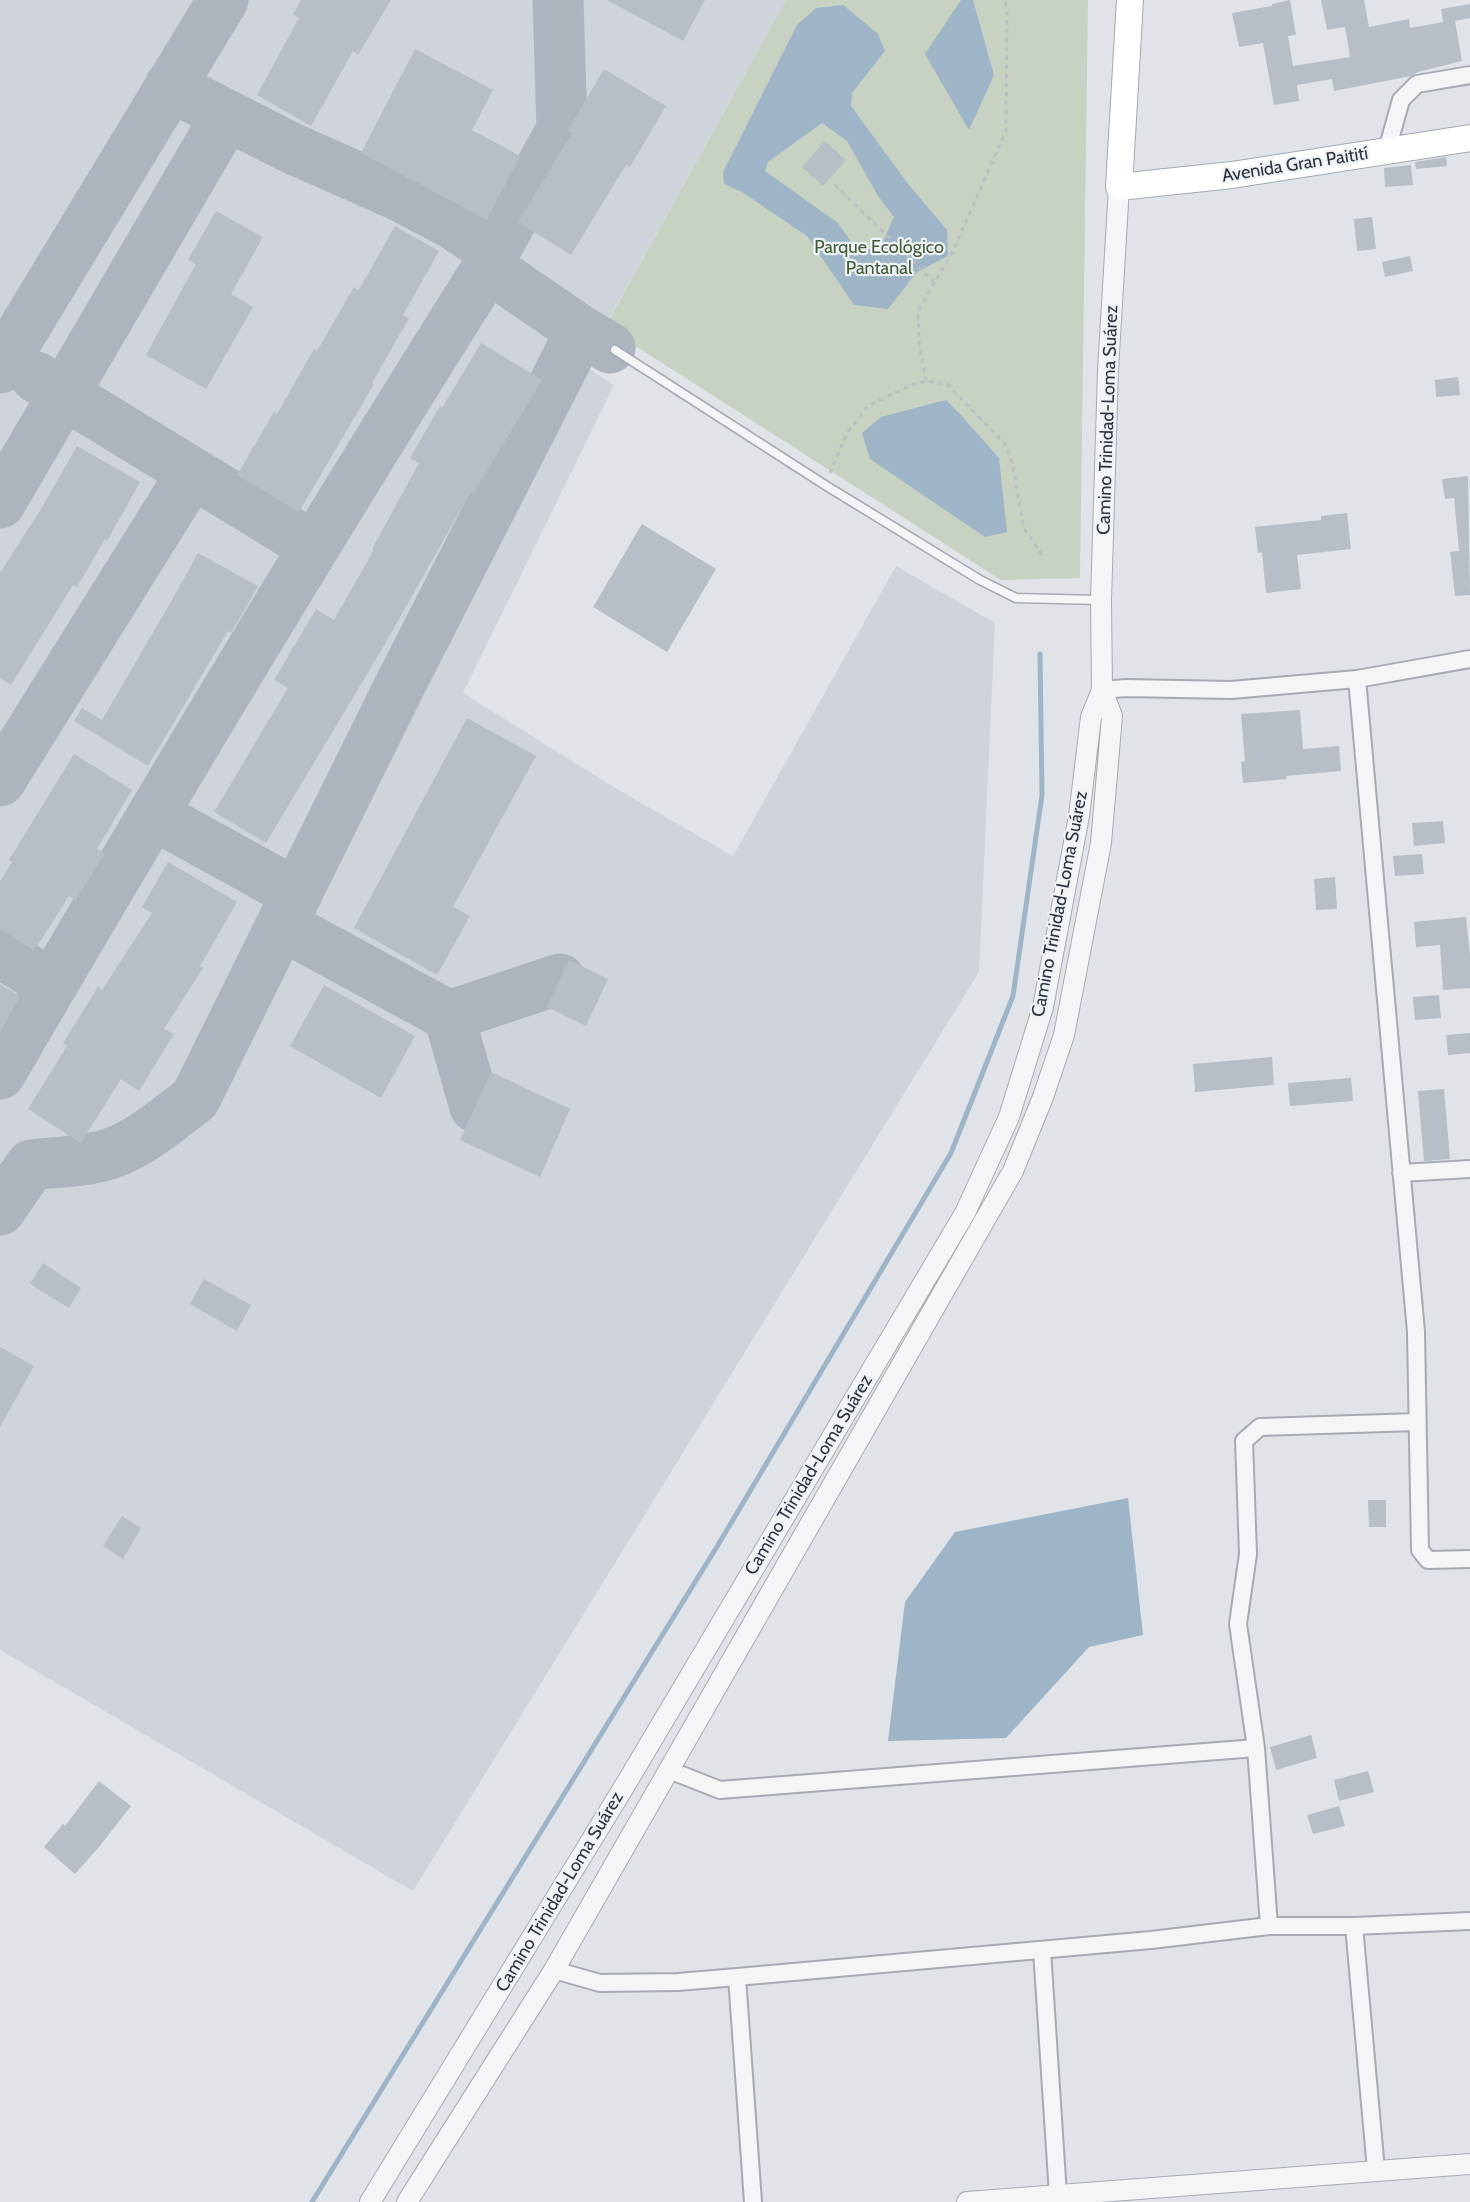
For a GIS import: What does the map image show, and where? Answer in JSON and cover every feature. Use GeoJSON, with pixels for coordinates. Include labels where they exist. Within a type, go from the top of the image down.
{"type":"FeatureCollection","features":[{"type":"Feature","properties":{"kind":"main road"},"geometry":{"type":"LineString","coordinates":[[1119,187],[1130,0]]}},
{"type":"Feature","properties":{"kind":"main road","name":"Avenida Gran Paitití"},"geometry":{"type":"LineString","coordinates":[[1119,187],[1232,175],[1470,138]]}},
{"type":"Feature","properties":{"kind":"street"},"geometry":{"type":"LineString","coordinates":[[1387,150],[1401,100],[1417,84],[1470,75]]}},
{"type":"Feature","properties":{"kind":"street","name":"Camino Trinidad-Loma Suárez"},"geometry":{"type":"LineString","coordinates":[[407,2202],[554,1970],[1013,1171],[1043,1097],[1064,1035],[1101,843],[1112,716],[1102,690],[1101,600],[1108,370],[1119,187]]}},
{"type":"Feature","properties":{"kind":"street"},"geometry":{"type":"LineString","coordinates":[[1102,690],[1126,688],[1231,690],[1357,679],[1470,659]]}},
{"type":"Feature","properties":{"kind":"street"},"geometry":{"type":"LineString","coordinates":[[1357,679],[1416,1332],[1420,1550],[1428,1560],[1470,1559]]}},
{"type":"Feature","properties":{"kind":"street","name":"Camino Trinidad-Loma Suárez"},"geometry":{"type":"LineString","coordinates":[[370,2202],[640,1761],[965,1213],[986,1171],[1010,1117],[1043,1007],[1061,922],[1079,816],[1091,717],[1102,690]]}},
{"type":"Feature","properties":{"kind":"street"},"geometry":{"type":"LineString","coordinates":[[1401,1173],[1470,1168]]}},
{"type":"Feature","properties":{"kind":"street"},"geometry":{"type":"LineString","coordinates":[[1269,1926],[1256,1748],[1238,1624],[1248,1554],[1244,1441],[1260,1427],[1418,1422]]}},
{"type":"Feature","properties":{"kind":"street"},"geometry":{"type":"LineString","coordinates":[[669,1770],[720,1790],[1256,1748]]}},
{"type":"Feature","properties":{"kind":"street"},"geometry":{"type":"LineString","coordinates":[[554,1970],[600,1983],[678,1982],[1042,1950],[1269,1926],[1354,1926],[1470,1921]]}},
{"type":"Feature","properties":{"kind":"street"},"geometry":{"type":"LineString","coordinates":[[1354,1926],[1376,2170]]}},
{"type":"Feature","properties":{"kind":"street"},"geometry":{"type":"LineString","coordinates":[[1042,1950],[1058,2195]]}},
{"type":"Feature","properties":{"kind":"street"},"geometry":{"type":"LineString","coordinates":[[737,1977],[753,2202]]}},
{"type":"Feature","properties":{"kind":"street"},"geometry":{"type":"LineString","coordinates":[[967,2202],[1470,2164]]}},
{"type":"Feature","properties":{"kind":"lane"},"geometry":{"type":"LineString","coordinates":[[615,351],[825,485],[980,580],[1016,598],[1101,600]]}},
{"type":"Feature","properties":{"kind":"path"},"geometry":{"type":"LineString","coordinates":[[926,381],[919,343],[918,311],[952,254],[1006,131],[1007,11],[1005,0]]}},
{"type":"Feature","properties":{"kind":"path"},"geometry":{"type":"LineString","coordinates":[[835,185],[934,282]]}},
{"type":"Feature","properties":{"kind":"path"},"geometry":{"type":"LineString","coordinates":[[825,485],[847,433],[868,406],[909,386],[926,381],[947,384],[1005,444],[1012,462],[1023,528],[1042,555]]}},
{"type":"Feature","properties":{"kind":"shaded area"},"geometry":{"type":"Polygon","coordinates":[[[0,0],[786,0],[606,324],[623,338],[606,364],[592,355],[585,366],[614,385],[463,693],[607,783],[733,856],[896,566],[995,623],[979,972],[413,1891],[0,1650],[0,0]]]}},
{"type":"Feature","properties":{"kind":"green space","name":"Parque Ecológico Pantanal"},"geometry":{"type":"Polygon","coordinates":[[[786,0],[1088,0],[1080,578],[1001,580],[606,325],[786,0]]]}},
{"type":"Feature","properties":{"kind":"water"},"geometry":{"type":"Polygon","coordinates":[[[961,0],[973,0],[994,75],[969,130],[925,54],[961,0]]]}},
{"type":"Feature","properties":{"kind":"water"},"geometry":{"type":"Polygon","coordinates":[[[843,5],[878,34],[885,51],[852,93],[851,106],[908,184],[947,230],[948,256],[917,272],[888,309],[854,305],[807,236],[742,192],[724,184],[723,172],[797,25],[816,8],[843,5]],[[822,123],[768,162],[765,171],[838,223],[858,252],[881,246],[894,217],[878,196],[847,141],[822,123]]]}},
{"type":"Feature","properties":{"kind":"water"},"geometry":{"type":"Polygon","coordinates":[[[946,400],[999,458],[1007,532],[985,537],[870,459],[862,433],[881,417],[946,400]]]}},
{"type":"Feature","properties":{"kind":"water"},"geometry":{"type":"Polygon","coordinates":[[[1128,1498],[1143,1635],[1089,1647],[1006,1738],[888,1741],[905,1602],[955,1532],[1128,1498]]]}},
{"type":"Feature","properties":{"kind":"building"},"geometry":{"type":"Polygon","coordinates":[[[301,0],[391,0],[358,55],[353,51],[311,126],[257,95],[299,18],[293,14],[301,0]]]}},
{"type":"Feature","properties":{"kind":"building"},"geometry":{"type":"Polygon","coordinates":[[[607,0],[705,0],[683,41],[607,0]]]}},
{"type":"Feature","properties":{"kind":"building"},"geometry":{"type":"Polygon","coordinates":[[[1290,0],[1296,35],[1288,36],[1293,66],[1350,57],[1345,27],[1327,30],[1321,0],[1364,0],[1369,27],[1409,19],[1410,28],[1443,22],[1441,9],[1470,4],[1470,18],[1455,21],[1462,61],[1418,72],[1411,76],[1334,91],[1332,79],[1297,85],[1299,101],[1274,105],[1263,43],[1239,47],[1232,13],[1272,6],[1272,4],[1290,0]]]}},
{"type":"Feature","properties":{"kind":"building"},"geometry":{"type":"Polygon","coordinates":[[[415,49],[493,90],[472,130],[520,156],[487,220],[361,153],[415,49]]]}},
{"type":"Feature","properties":{"kind":"building"},"geometry":{"type":"Polygon","coordinates":[[[604,69],[666,106],[630,167],[626,165],[571,255],[518,222],[572,133],[568,130],[604,69]]]}},
{"type":"Feature","properties":{"kind":"building"},"geometry":{"type":"Polygon","coordinates":[[[825,141],[846,160],[823,186],[802,167],[825,141]]]}},
{"type":"Feature","properties":{"kind":"building"},"geometry":{"type":"Polygon","coordinates":[[[1446,157],[1447,166],[1416,169],[1415,162],[1446,157]]]}},
{"type":"Feature","properties":{"kind":"building"},"geometry":{"type":"Polygon","coordinates":[[[1411,165],[1413,185],[1385,187],[1384,168],[1411,165]]]}},
{"type":"Feature","properties":{"kind":"building"},"geometry":{"type":"Polygon","coordinates":[[[216,211],[263,237],[231,294],[253,307],[206,389],[146,355],[196,264],[188,260],[216,211]]]}},
{"type":"Feature","properties":{"kind":"building"},"geometry":{"type":"Polygon","coordinates":[[[1372,217],[1376,249],[1357,251],[1354,219],[1372,217]]]}},
{"type":"Feature","properties":{"kind":"building"},"geometry":{"type":"Polygon","coordinates":[[[395,226],[439,251],[403,315],[409,318],[372,383],[374,384],[299,512],[237,475],[274,412],[277,414],[314,349],[317,351],[354,287],[359,290],[395,226]]]}},
{"type":"Feature","properties":{"kind":"building"},"geometry":{"type":"Polygon","coordinates":[[[1410,256],[1413,271],[1385,277],[1382,262],[1410,256]]]}},
{"type":"Feature","properties":{"kind":"building"},"geometry":{"type":"Polygon","coordinates":[[[481,343],[542,380],[473,494],[470,493],[382,649],[266,843],[214,812],[288,688],[274,680],[316,609],[334,620],[374,550],[372,549],[419,463],[410,458],[481,343]]]}},
{"type":"Feature","properties":{"kind":"building"},"geometry":{"type":"Polygon","coordinates":[[[1458,377],[1460,395],[1436,397],[1435,380],[1458,377]]]}},
{"type":"Feature","properties":{"kind":"building"},"geometry":{"type":"Polygon","coordinates":[[[77,446],[140,482],[107,541],[105,539],[77,587],[73,585],[11,685],[0,678],[0,573],[41,509],[77,446]]]}},
{"type":"Feature","properties":{"kind":"building"},"geometry":{"type":"Polygon","coordinates":[[[1468,476],[1470,595],[1455,596],[1450,552],[1459,551],[1454,498],[1445,499],[1442,479],[1468,476]]]}},
{"type":"Feature","properties":{"kind":"building"},"geometry":{"type":"Polygon","coordinates":[[[1347,513],[1351,549],[1297,555],[1301,589],[1266,593],[1262,552],[1258,553],[1255,527],[1321,520],[1321,516],[1347,513]]]}},
{"type":"Feature","properties":{"kind":"building"},"geometry":{"type":"Polygon","coordinates":[[[642,524],[716,569],[667,652],[593,607],[642,524]]]}},
{"type":"Feature","properties":{"kind":"building"},"geometry":{"type":"Polygon","coordinates":[[[198,553],[258,586],[231,633],[228,631],[148,766],[74,721],[82,708],[102,720],[198,553]]]}},
{"type":"Feature","properties":{"kind":"building"},"geometry":{"type":"Polygon","coordinates":[[[1300,710],[1303,749],[1339,746],[1341,771],[1243,783],[1241,762],[1245,761],[1241,714],[1300,710]]]}},
{"type":"Feature","properties":{"kind":"building"},"geometry":{"type":"Polygon","coordinates":[[[467,718],[536,756],[453,907],[470,916],[437,975],[354,928],[467,718]]]}},
{"type":"Feature","properties":{"kind":"building"},"geometry":{"type":"Polygon","coordinates":[[[74,754],[132,790],[97,849],[105,853],[76,900],[69,896],[34,951],[0,929],[0,881],[12,862],[9,860],[74,754]]]}},
{"type":"Feature","properties":{"kind":"building"},"geometry":{"type":"Polygon","coordinates":[[[1443,821],[1445,843],[1414,846],[1412,823],[1443,821]]]}},
{"type":"Feature","properties":{"kind":"building"},"geometry":{"type":"Polygon","coordinates":[[[1422,854],[1424,874],[1395,876],[1393,856],[1422,854]]]}},
{"type":"Feature","properties":{"kind":"building"},"geometry":{"type":"Polygon","coordinates":[[[168,862],[237,902],[200,966],[203,968],[164,1029],[174,1034],[139,1091],[121,1079],[81,1143],[28,1109],[67,1046],[63,1043],[98,987],[102,990],[152,913],[142,907],[168,862]]]}},
{"type":"Feature","properties":{"kind":"building"},"geometry":{"type":"Polygon","coordinates":[[[1335,877],[1337,909],[1316,910],[1314,879],[1335,877]]]}},
{"type":"Feature","properties":{"kind":"building"},"geometry":{"type":"Polygon","coordinates":[[[1466,917],[1470,955],[1470,988],[1443,990],[1440,945],[1416,947],[1414,922],[1466,917]]]}},
{"type":"Feature","properties":{"kind":"building"},"geometry":{"type":"Polygon","coordinates":[[[569,960],[608,979],[586,1026],[547,1007],[569,960]]]}},
{"type":"Feature","properties":{"kind":"building"},"geometry":{"type":"Polygon","coordinates":[[[0,984],[20,996],[0,1032],[0,984]]]}},
{"type":"Feature","properties":{"kind":"building"},"geometry":{"type":"Polygon","coordinates":[[[324,985],[415,1036],[381,1098],[290,1046],[324,985]]]}},
{"type":"Feature","properties":{"kind":"building"},"geometry":{"type":"Polygon","coordinates":[[[1439,995],[1441,1018],[1415,1020],[1413,997],[1439,995]]]}},
{"type":"Feature","properties":{"kind":"building"},"geometry":{"type":"Polygon","coordinates":[[[1470,1033],[1470,1053],[1448,1055],[1446,1035],[1470,1033]]]}},
{"type":"Feature","properties":{"kind":"building"},"geometry":{"type":"Polygon","coordinates":[[[1272,1057],[1274,1085],[1195,1092],[1193,1064],[1272,1057]]]}},
{"type":"Feature","properties":{"kind":"building"},"geometry":{"type":"Polygon","coordinates":[[[491,1072],[570,1109],[540,1177],[460,1140],[491,1072]]]}},
{"type":"Feature","properties":{"kind":"building"},"geometry":{"type":"Polygon","coordinates":[[[1351,1078],[1353,1101],[1290,1106],[1288,1083],[1351,1078]]]}},
{"type":"Feature","properties":{"kind":"building"},"geometry":{"type":"Polygon","coordinates":[[[1444,1089],[1450,1159],[1424,1161],[1418,1091],[1444,1089]]]}},
{"type":"Feature","properties":{"kind":"building"},"geometry":{"type":"Polygon","coordinates":[[[43,1263],[81,1288],[69,1308],[30,1284],[43,1263]]]}},
{"type":"Feature","properties":{"kind":"building"},"geometry":{"type":"Polygon","coordinates":[[[204,1279],[251,1305],[237,1331],[190,1304],[204,1279]]]}},
{"type":"Feature","properties":{"kind":"building"},"geometry":{"type":"Polygon","coordinates":[[[0,1347],[34,1366],[0,1427],[0,1347]]]}},
{"type":"Feature","properties":{"kind":"building"},"geometry":{"type":"Polygon","coordinates":[[[1368,1500],[1386,1500],[1386,1527],[1369,1527],[1368,1500]]]}},
{"type":"Feature","properties":{"kind":"building"},"geometry":{"type":"Polygon","coordinates":[[[122,1516],[141,1528],[123,1559],[103,1546],[122,1516]]]}},
{"type":"Feature","properties":{"kind":"building"},"geometry":{"type":"Polygon","coordinates":[[[1311,1735],[1317,1758],[1276,1770],[1270,1747],[1311,1735]]]}},
{"type":"Feature","properties":{"kind":"building"},"geometry":{"type":"Polygon","coordinates":[[[1368,1771],[1374,1792],[1339,1801],[1334,1780],[1368,1771]]]}},
{"type":"Feature","properties":{"kind":"building"},"geometry":{"type":"Polygon","coordinates":[[[99,1781],[131,1806],[75,1874],[44,1847],[63,1824],[65,1826],[99,1781]]]}},
{"type":"Feature","properties":{"kind":"building"},"geometry":{"type":"Polygon","coordinates":[[[1339,1806],[1345,1826],[1313,1834],[1307,1815],[1339,1806]]]}},
{"type":"Feature","properties":{"kind":"waterway"},"geometry":{"type":"LineString","coordinates":[[312,2202],[718,1545],[951,1153],[1013,996],[1042,795],[1040,654]]}},
{"type":"Feature","properties":{"kind":"taxiway"},"geometry":{"type":"LineString","coordinates":[[0,368],[223,0]]}},
{"type":"Feature","properties":{"kind":"taxiway"},"geometry":{"type":"LineString","coordinates":[[494,252],[562,129],[558,0]]}},
{"type":"Feature","properties":{"kind":"taxiway"},"geometry":{"type":"LineString","coordinates":[[0,1074],[240,669],[488,267],[494,252],[453,224],[400,196],[289,147],[170,86]]}},
{"type":"Feature","properties":{"kind":"taxiway"},"geometry":{"type":"LineString","coordinates":[[0,503],[227,115]]}},
{"type":"Feature","properties":{"kind":"taxiway"},"geometry":{"type":"LineString","coordinates":[[488,267],[581,331],[610,348]]}},
{"type":"Feature","properties":{"kind":"taxiway"},"geometry":{"type":"LineString","coordinates":[[0,1210],[31,1165],[90,1159],[109,1154],[133,1144],[195,1099],[401,683],[581,331]]}},
{"type":"Feature","properties":{"kind":"taxiway"},"geometry":{"type":"LineString","coordinates":[[36,377],[314,547]]}},
{"type":"Feature","properties":{"kind":"taxiway"},"geometry":{"type":"LineString","coordinates":[[0,781],[192,473]]}},
{"type":"Feature","properties":{"kind":"taxiway"},"geometry":{"type":"LineString","coordinates":[[154,815],[297,894]]}},
{"type":"Feature","properties":{"kind":"taxiway"},"geometry":{"type":"LineString","coordinates":[[282,925],[449,1016],[475,1107]]}},
{"type":"Feature","properties":{"kind":"taxiway"},"geometry":{"type":"LineString","coordinates":[[0,952],[52,985]]}},
{"type":"Feature","properties":{"kind":"taxiway"},"geometry":{"type":"LineString","coordinates":[[449,1016],[560,979]]}}]}
